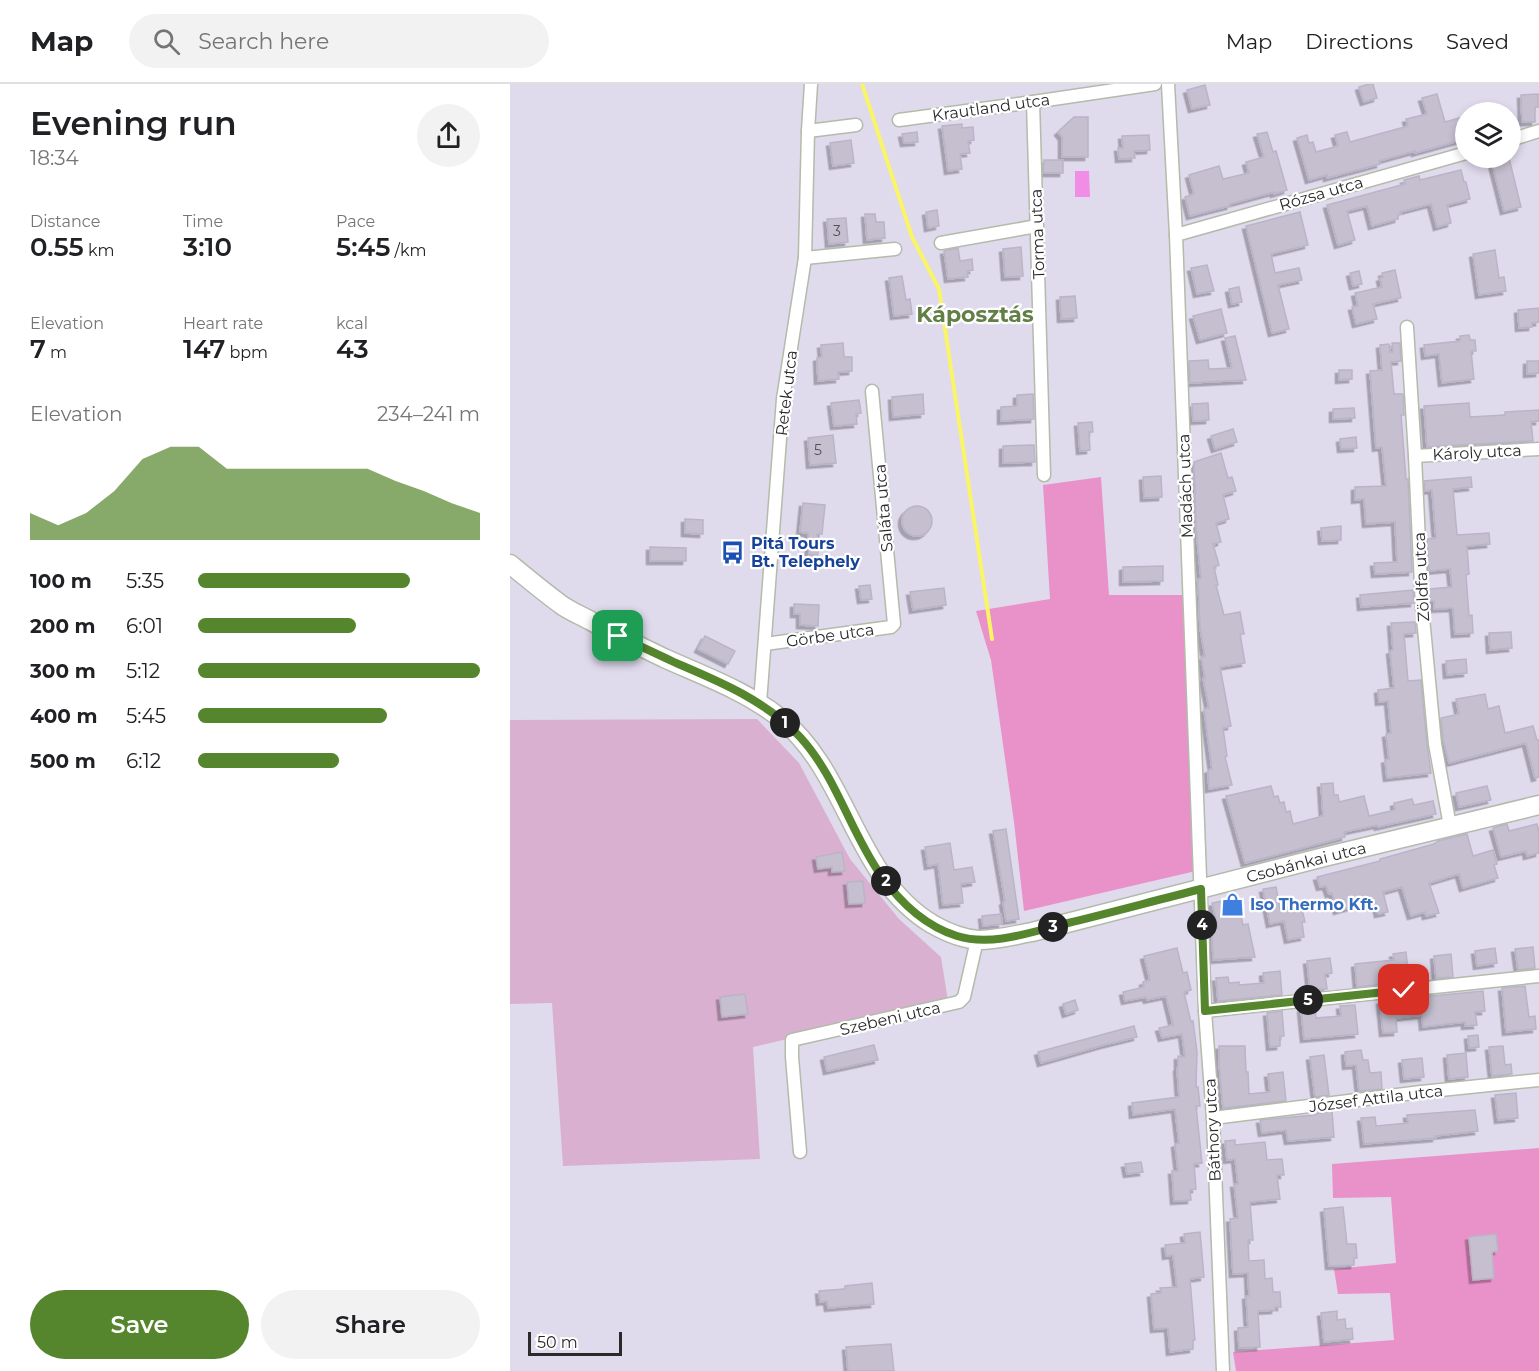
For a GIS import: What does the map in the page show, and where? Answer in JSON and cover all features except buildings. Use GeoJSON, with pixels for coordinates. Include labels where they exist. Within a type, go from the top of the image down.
{"type":"FeatureCollection","features":[{"type":"Feature","properties":{"kind":"main road","name":"Csobánkai utca"},"geometry":{"type":"LineString","coordinates":[[510,564],[564,607],[618,636],[760,703],[782,720],[818,760],[880,874],[901,900],[919,916],[956,936],[977,940],[1006,938],[1539,805]]}},
{"type":"Feature","properties":{"kind":"street","name":"Retek utca"},"geometry":{"type":"LineString","coordinates":[[760,703],[783,399],[805,258],[811,84]]}},
{"type":"Feature","properties":{"kind":"street","name":"Krautland utca"},"geometry":{"type":"LineString","coordinates":[[899,120],[1155,84]]}},
{"type":"Feature","properties":{"kind":"street","name":"Madách utca"},"geometry":{"type":"LineString","coordinates":[[1168,84],[1176,235],[1201,889]]}},
{"type":"Feature","properties":{"kind":"street","name":"Torma utca"},"geometry":{"type":"LineString","coordinates":[[1033,102],[1044,475]]}},
{"type":"Feature","properties":{"kind":"street"},"geometry":{"type":"LineString","coordinates":[[808,130],[856,125]]}},
{"type":"Feature","properties":{"kind":"street"},"geometry":{"type":"LineString","coordinates":[[1521,137],[1539,131]]}},
{"type":"Feature","properties":{"kind":"street","name":"Rózsa utca"},"geometry":{"type":"LineString","coordinates":[[1176,235],[1455,156]]}},
{"type":"Feature","properties":{"kind":"street"},"geometry":{"type":"LineString","coordinates":[[941,243],[1037,226]]}},
{"type":"Feature","properties":{"kind":"street"},"geometry":{"type":"LineString","coordinates":[[805,258],[895,249]]}},
{"type":"Feature","properties":{"kind":"street","name":"Zöldfa utca"},"geometry":{"type":"LineString","coordinates":[[1407,327],[1423,618],[1435,744],[1450,826]]}},
{"type":"Feature","properties":{"kind":"street","name":"Saláta utca"},"geometry":{"type":"LineString","coordinates":[[872,391],[894,624]]}},
{"type":"Feature","properties":{"kind":"street","name":"Károly utca"},"geometry":{"type":"LineString","coordinates":[[1415,456],[1539,449]]}},
{"type":"Feature","properties":{"kind":"street","name":"Görbe utca"},"geometry":{"type":"LineString","coordinates":[[765,644],[891,627],[894,624]]}},
{"type":"Feature","properties":{"kind":"street","name":"Báthory utca"},"geometry":{"type":"LineString","coordinates":[[1201,889],[1223,1371]]}},
{"type":"Feature","properties":{"kind":"street","name":"Szebeni utca"},"geometry":{"type":"LineString","coordinates":[[800,1152],[792,1040],[959,1002],[964,997],[977,940]]}},
{"type":"Feature","properties":{"kind":"street"},"geometry":{"type":"LineString","coordinates":[[1205,1011],[1539,976]]}},
{"type":"Feature","properties":{"kind":"street","name":"József Attila utca"},"geometry":{"type":"LineString","coordinates":[[1213,1118],[1420,1092],[1539,1080]]}},
{"type":"Feature","properties":{"kind":"shaded area"},"geometry":{"type":"Polygon","coordinates":[[[1075,171],[1089,171],[1090,197],[1075,197],[1075,171]]]}},
{"type":"Feature","properties":{"kind":"shaded area"},"geometry":{"type":"Polygon","coordinates":[[[1101,477],[1109,595],[1185,595],[1196,871],[1024,911],[991,660],[976,611],[1050,599],[1043,485],[1101,477]]]}},
{"type":"Feature","properties":{"kind":"shaded area"},"geometry":{"type":"Polygon","coordinates":[[[757,719],[799,763],[850,859],[899,919],[941,957],[948,1001],[753,1047],[760,1159],[563,1166],[552,1003],[510,1004],[510,720],[757,719]]]}},
{"type":"Feature","properties":{"kind":"shaded area"},"geometry":{"type":"Polygon","coordinates":[[[1539,1148],[1539,1371],[1236,1371],[1233,1352],[1394,1340],[1390,1293],[1338,1294],[1334,1269],[1396,1263],[1391,1197],[1333,1198],[1332,1164],[1539,1148]]]}},
{"type":"Feature","properties":{"kind":"waterway"},"geometry":{"type":"LineString","coordinates":[[862,84],[912,237],[939,289],[992,639]]}},
{"type":"Feature","properties":{"kind":"place","name":"Pitá Tours Bt. Telephely"},"geometry":{"type":"Point","coordinates":[733,552]}},
{"type":"Feature","properties":{"kind":"place","name":"Iso Thermo Kft."},"geometry":{"type":"Point","coordinates":[1232,904]}},
{"type":"Feature","properties":{"kind":"district","name":"Káposztás"},"geometry":{"type":"Point","coordinates":[975,314]}},
{"type":"Feature","properties":{"kind":"route"},"geometry":{"type":"LineString","coordinates":[[618,636],[760,703],[782,720],[818,760],[880,874],[901,900],[919,916],[956,936],[977,940],[1006,938],[1201,889],[1205,1011],[1404,990]]}}]}
